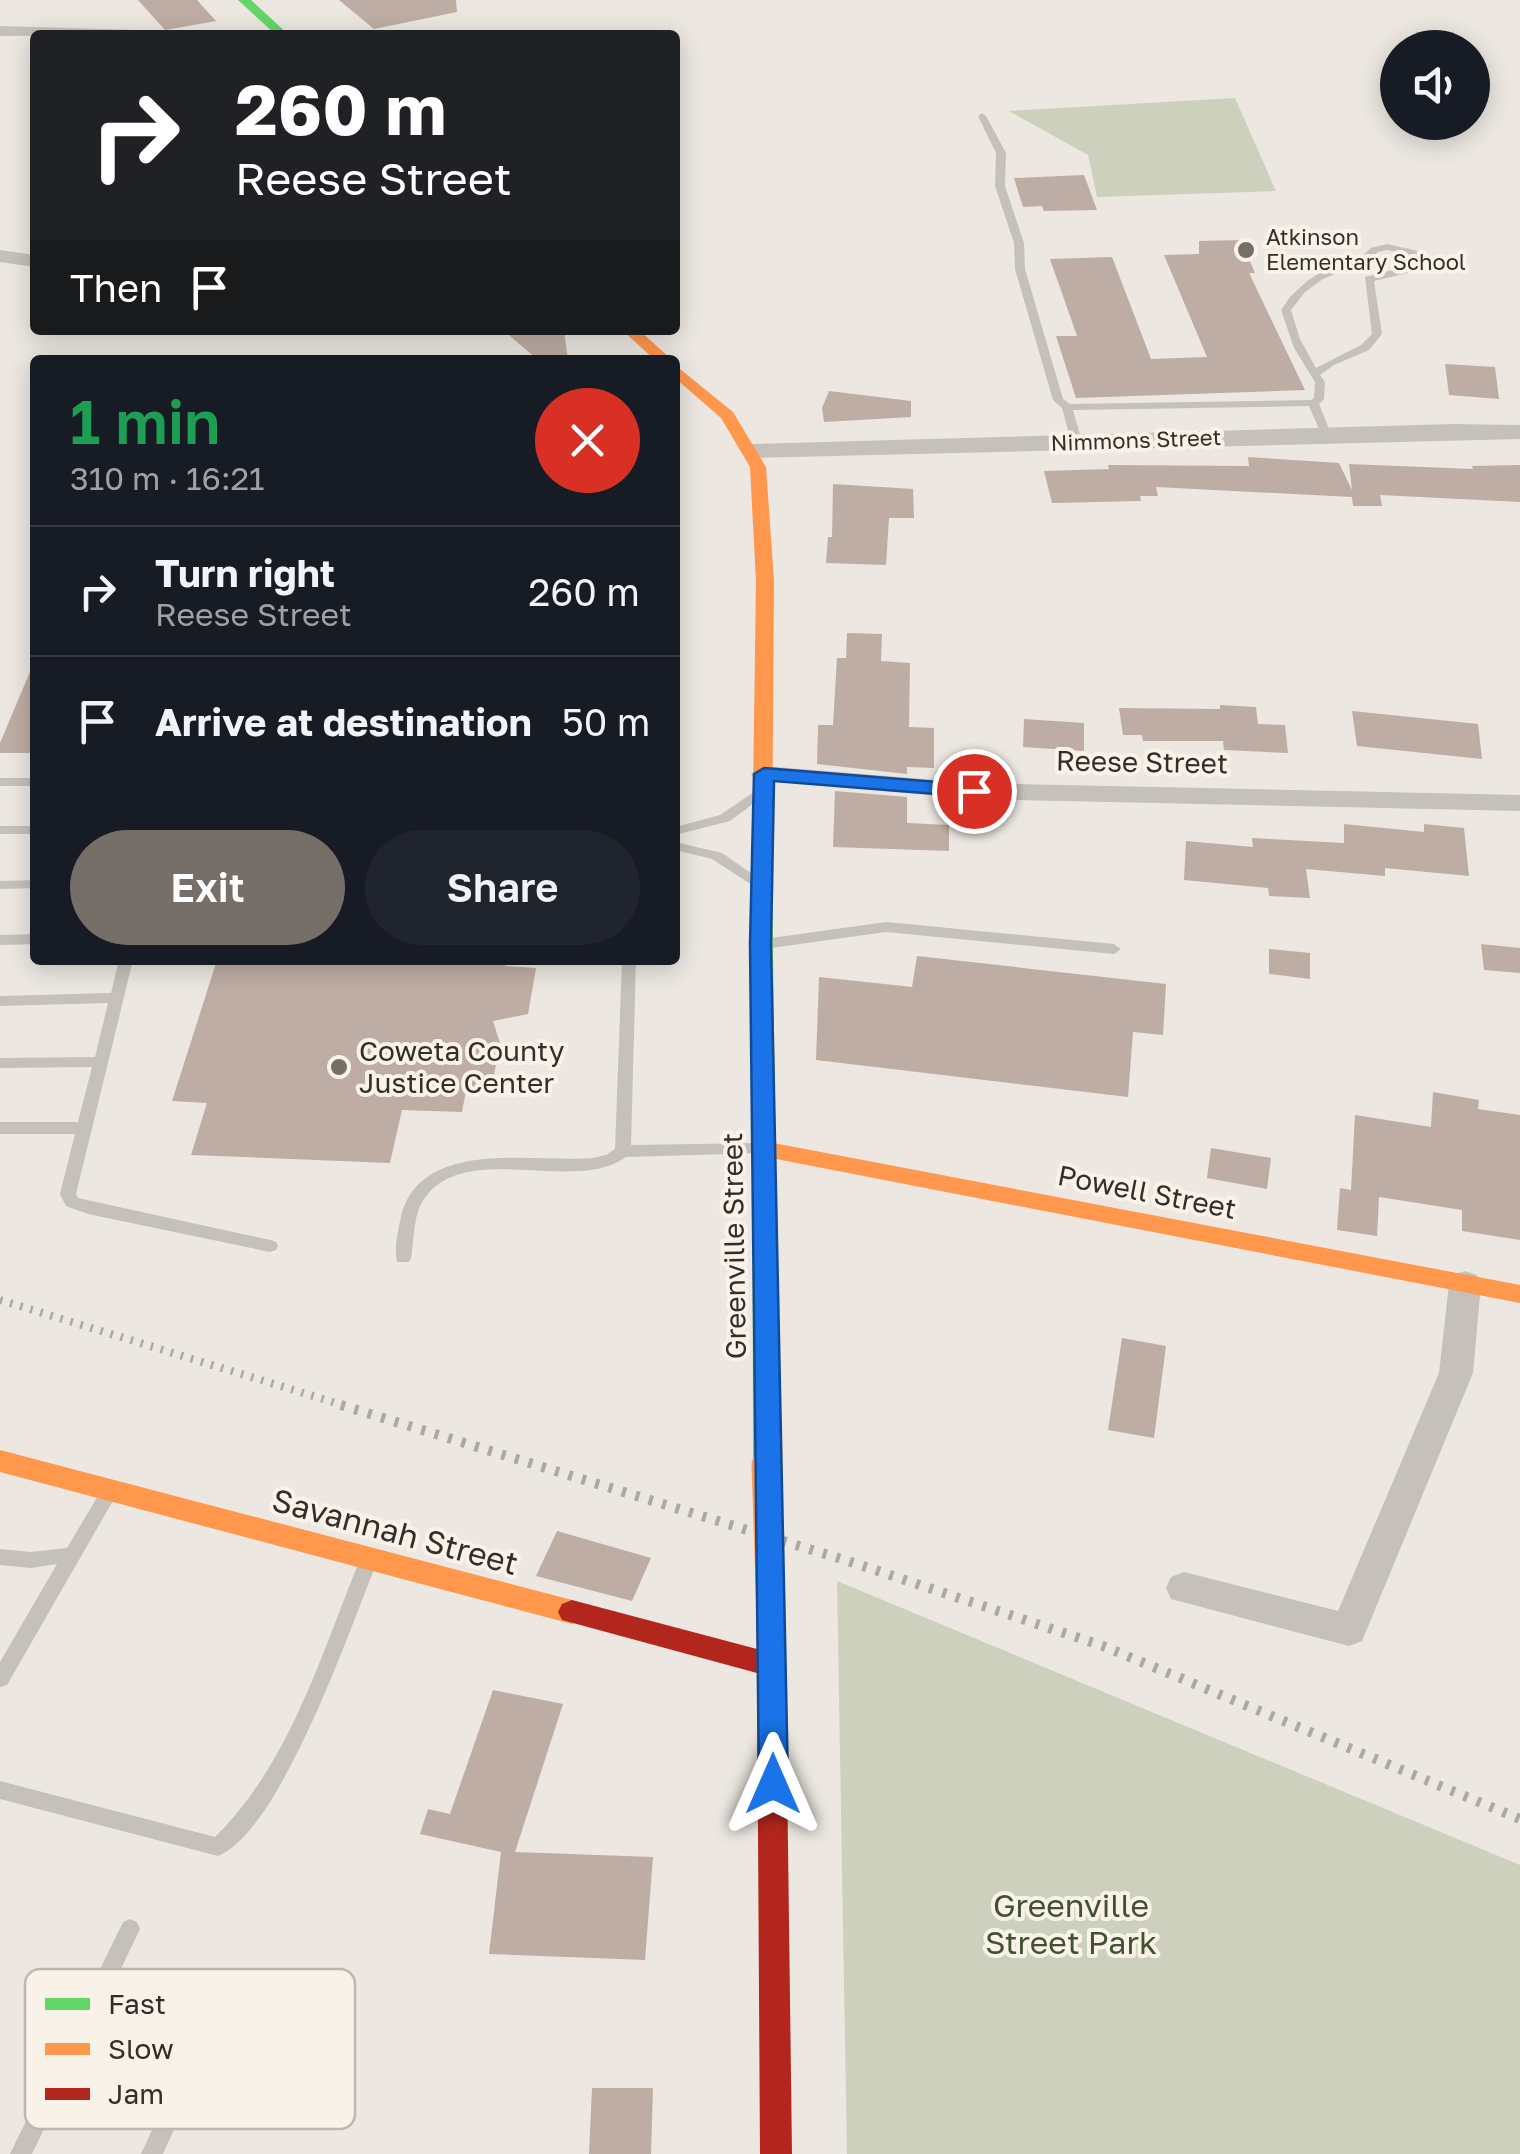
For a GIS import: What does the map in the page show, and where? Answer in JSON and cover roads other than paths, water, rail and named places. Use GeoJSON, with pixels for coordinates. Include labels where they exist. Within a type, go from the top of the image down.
{"type":"FeatureCollection","features":[{"type":"Feature","properties":{"kind":"main road"},"geometry":{"type":"LineString","coordinates":[[244,0],[277,30]]}},
{"type":"Feature","properties":{"kind":"main road"},"geometry":{"type":"LineString","coordinates":[[636,335],[658,355]]}},
{"type":"Feature","properties":{"kind":"main road","name":"Greenville Street"},"geometry":{"type":"LineString","coordinates":[[680,374],[727,415],[752,451],[758,467],[765,581],[760,944],[776,2154]]}},
{"type":"Feature","properties":{"kind":"main road","name":"Powell Street"},"geometry":{"type":"LineString","coordinates":[[763,1149],[1520,1294]]}},
{"type":"Feature","properties":{"kind":"main road","name":"Savannah Street"},"geometry":{"type":"LineString","coordinates":[[0,1461],[772,1665]]}},
{"type":"Feature","properties":{"kind":"street"},"geometry":{"type":"LineString","coordinates":[[0,31],[30,32]]}},
{"type":"Feature","properties":{"kind":"street"},"geometry":{"type":"LineString","coordinates":[[0,256],[30,260]]}},
{"type":"Feature","properties":{"kind":"street","name":"Nimmons Street"},"geometry":{"type":"LineString","coordinates":[[752,451],[1520,432]]}},
{"type":"Feature","properties":{"kind":"street","name":"Reese Street"},"geometry":{"type":"LineString","coordinates":[[764,781],[974,791],[1520,803]]}},
{"type":"Feature","properties":{"kind":"street"},"geometry":{"type":"LineString","coordinates":[[1184,1588],[1349,1630],[1456,1373],[1465,1284]]}},
{"type":"Feature","properties":{"kind":"lane"},"geometry":{"type":"LineString","coordinates":[[982,116],[1001,153],[1000,186],[1018,243],[1020,269],[1058,400],[1067,407],[1076,442]]}},
{"type":"Feature","properties":{"kind":"lane"},"geometry":{"type":"LineString","coordinates":[[1067,407],[1313,403],[1319,399],[1320,382],[1314,374],[1290,332],[1286,310],[1298,290],[1333,269],[1364,259],[1370,251],[1383,247],[1414,253],[1420,267],[1369,279],[1377,334],[1374,342],[1364,351],[1340,355],[1314,374]]}},
{"type":"Feature","properties":{"kind":"lane"},"geometry":{"type":"LineString","coordinates":[[1313,403],[1326,434]]}},
{"type":"Feature","properties":{"kind":"lane"},"geometry":{"type":"LineString","coordinates":[[680,831],[724,818],[764,781]]}},
{"type":"Feature","properties":{"kind":"lane"},"geometry":{"type":"LineString","coordinates":[[0,782],[30,782]]}},
{"type":"Feature","properties":{"kind":"lane"},"geometry":{"type":"LineString","coordinates":[[0,830],[30,830]]}},
{"type":"Feature","properties":{"kind":"lane"},"geometry":{"type":"LineString","coordinates":[[680,847],[717,856],[762,886]]}},
{"type":"Feature","properties":{"kind":"lane"},"geometry":{"type":"LineString","coordinates":[[0,885],[30,884]]}},
{"type":"Feature","properties":{"kind":"lane"},"geometry":{"type":"LineString","coordinates":[[760,944],[886,927],[1114,948]]}},
{"type":"Feature","properties":{"kind":"lane"},"geometry":{"type":"LineString","coordinates":[[0,940],[30,939]]}},
{"type":"Feature","properties":{"kind":"lane"},"geometry":{"type":"LineString","coordinates":[[125,965],[68,1194],[72,1202],[270,1246]]}},
{"type":"Feature","properties":{"kind":"lane"},"geometry":{"type":"LineString","coordinates":[[623,1151],[629,965]]}},
{"type":"Feature","properties":{"kind":"lane"},"geometry":{"type":"LineString","coordinates":[[0,1001],[116,998]]}},
{"type":"Feature","properties":{"kind":"lane"},"geometry":{"type":"LineString","coordinates":[[0,1062],[101,1062]]}},
{"type":"Feature","properties":{"kind":"lane"},"geometry":{"type":"LineString","coordinates":[[0,1128],[84,1128]]}},
{"type":"Feature","properties":{"kind":"lane"},"geometry":{"type":"LineString","coordinates":[[403,1258],[411,1208],[422,1188],[444,1174],[470,1166],[602,1163],[623,1151],[763,1149]]}},
{"type":"Feature","properties":{"kind":"lane"},"geometry":{"type":"LineString","coordinates":[[0,1679],[110,1490]]}},
{"type":"Feature","properties":{"kind":"lane"},"geometry":{"type":"LineString","coordinates":[[0,1558],[31,1560],[72,1555]]}},
{"type":"Feature","properties":{"kind":"lane"},"geometry":{"type":"LineString","coordinates":[[0,1790],[218,1847],[238,1831],[272,1787],[370,1558]]}},
{"type":"Feature","properties":{"kind":"lane"},"geometry":{"type":"LineString","coordinates":[[111,1969],[130,1929]]}},
{"type":"Feature","properties":{"kind":"lane"},"geometry":{"type":"LineString","coordinates":[[21,2154],[33,2129]]}},
{"type":"Feature","properties":{"kind":"lane"},"geometry":{"type":"LineString","coordinates":[[152,2154],[163,2129]]}},
{"type":"Feature","properties":{"kind":"railway"},"geometry":{"type":"LineString","coordinates":[[0,1300],[349,1407]]}},
{"type":"Feature","properties":{"kind":"railway"},"geometry":{"type":"LineString","coordinates":[[341,1405],[848,1561],[1103,1646],[1520,1819]]}},
{"type":"Feature","properties":{"kind":"place","name":"Atkinson Elementary School"},"geometry":{"type":"Point","coordinates":[1246,250]}},
{"type":"Feature","properties":{"kind":"place","name":"Coweta County Justice Center"},"geometry":{"type":"Point","coordinates":[339,1067]}},
{"type":"Feature","properties":{"kind":"park label","name":"Greenville Street Park"},"geometry":{"type":"Point","coordinates":[1071,1924]}}]}
